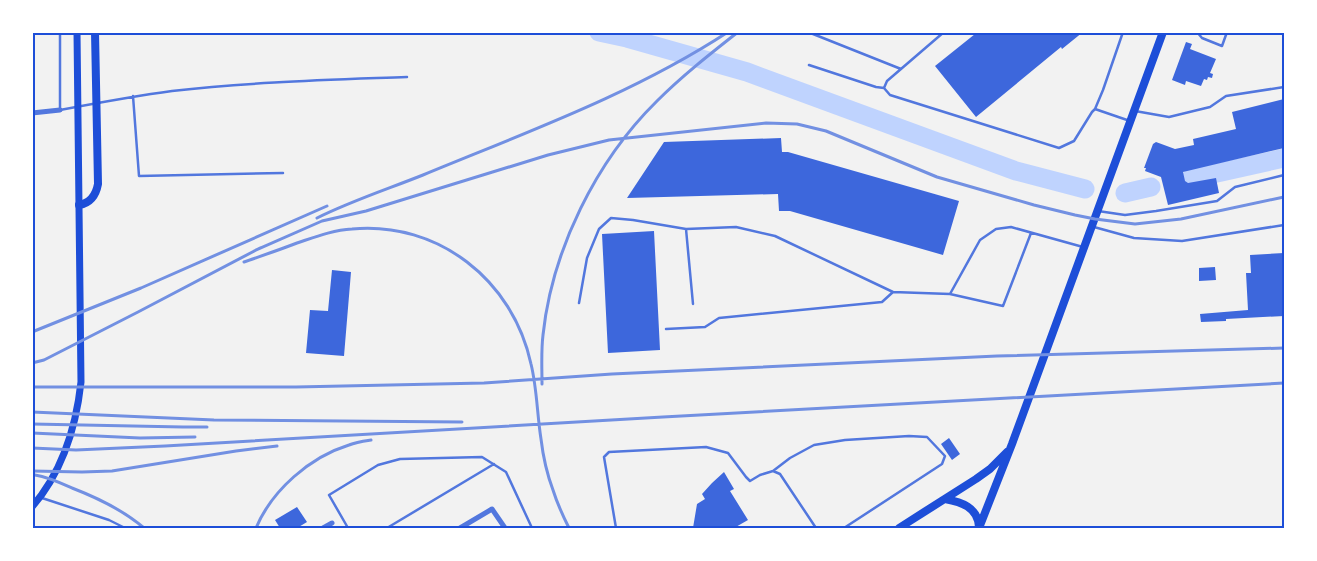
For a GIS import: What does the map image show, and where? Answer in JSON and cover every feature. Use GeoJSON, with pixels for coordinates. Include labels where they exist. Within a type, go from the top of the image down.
{"type":"FeatureCollection","features":[{"type":"Feature","properties":{"kind":"main road"},"geometry":{"type":"LineString","coordinates":[[32,506],[47,488],[60,466],[71,436],[79,402],[81,382],[77,32]]}},
{"type":"Feature","properties":{"kind":"main road"},"geometry":{"type":"LineString","coordinates":[[79,205],[90,201],[97,191],[98,184],[95,32]]}},
{"type":"Feature","properties":{"kind":"main road"},"geometry":{"type":"LineString","coordinates":[[979,528],[1050,343],[1163,32]]}},
{"type":"Feature","properties":{"kind":"main road"},"geometry":{"type":"LineString","coordinates":[[898,528],[990,469],[1012,444]]}},
{"type":"Feature","properties":{"kind":"main road"},"geometry":{"type":"LineString","coordinates":[[945,499],[962,503],[972,510],[978,518],[979,528]]}},
{"type":"Feature","properties":{"kind":"street"},"geometry":{"type":"LineString","coordinates":[[32,113],[60,110]]}},
{"type":"Feature","properties":{"kind":"street"},"geometry":{"type":"LineString","coordinates":[[460,528],[492,509],[505,528]]}},
{"type":"Feature","properties":{"kind":"street"},"geometry":{"type":"LineString","coordinates":[[323,528],[332,523]]}},
{"type":"Feature","properties":{"kind":"lane"},"geometry":{"type":"LineString","coordinates":[[60,32],[60,110],[133,96],[174,91],[286,82],[407,77]]}},
{"type":"Feature","properties":{"kind":"lane"},"geometry":{"type":"LineString","coordinates":[[808,32],[901,69]]}},
{"type":"Feature","properties":{"kind":"lane"},"geometry":{"type":"LineString","coordinates":[[884,88],[887,81],[944,32]]}},
{"type":"Feature","properties":{"kind":"lane"},"geometry":{"type":"LineString","coordinates":[[809,65],[884,88],[890,95],[1060,148],[1074,141],[1095,109],[1123,32]]}},
{"type":"Feature","properties":{"kind":"lane"},"geometry":{"type":"LineString","coordinates":[[1197,32],[1202,38],[1222,46],[1227,32]]}},
{"type":"Feature","properties":{"kind":"lane"},"geometry":{"type":"LineString","coordinates":[[1135,111],[1169,117],[1210,107],[1226,96],[1284,87]]}},
{"type":"Feature","properties":{"kind":"lane"},"geometry":{"type":"LineString","coordinates":[[133,96],[139,176],[283,173]]}},
{"type":"Feature","properties":{"kind":"lane"},"geometry":{"type":"LineString","coordinates":[[1095,109],[1131,121]]}},
{"type":"Feature","properties":{"kind":"lane"},"geometry":{"type":"LineString","coordinates":[[1098,212],[1125,215],[1217,201],[1235,187],[1284,175]]}},
{"type":"Feature","properties":{"kind":"lane"},"geometry":{"type":"LineString","coordinates":[[580,304],[587,258],[599,229],[611,218],[686,229],[736,228],[775,236],[893,292],[950,294],[1003,306],[1032,233]]}},
{"type":"Feature","properties":{"kind":"lane"},"geometry":{"type":"LineString","coordinates":[[1092,227],[1134,238],[1182,241],[1284,225]]}},
{"type":"Feature","properties":{"kind":"lane"},"geometry":{"type":"LineString","coordinates":[[950,294],[980,240],[996,229],[1010,227],[1085,248]]}},
{"type":"Feature","properties":{"kind":"lane"},"geometry":{"type":"LineString","coordinates":[[686,229],[693,304]]}},
{"type":"Feature","properties":{"kind":"lane"},"geometry":{"type":"LineString","coordinates":[[666,329],[706,328],[719,318],[882,302],[893,292]]}},
{"type":"Feature","properties":{"kind":"lane"},"geometry":{"type":"LineString","coordinates":[[616,528],[604,458],[609,452],[706,446],[728,453],[750,480],[773,471],[790,458],[814,445],[845,440],[909,436],[927,437],[945,456],[942,464],[844,528]]}},
{"type":"Feature","properties":{"kind":"lane"},"geometry":{"type":"LineString","coordinates":[[348,528],[328,495],[378,465],[400,459],[482,457],[506,472],[532,528]]}},
{"type":"Feature","properties":{"kind":"lane"},"geometry":{"type":"LineString","coordinates":[[387,528],[494,464]]}},
{"type":"Feature","properties":{"kind":"lane"},"geometry":{"type":"LineString","coordinates":[[773,471],[780,474],[816,528]]}},
{"type":"Feature","properties":{"kind":"lane"},"geometry":{"type":"LineString","coordinates":[[32,496],[109,520],[125,528]]}},
{"type":"Feature","properties":{"kind":"building"},"geometry":{"type":"Polygon","coordinates":[[[974,32],[1083,32],[1062,49],[1061,47],[976,117],[935,66],[975,34],[974,32]]]}},
{"type":"Feature","properties":{"kind":"building"},"geometry":{"type":"Polygon","coordinates":[[[1186,42],[1192,44],[1190,49],[1216,59],[1210,73],[1213,74],[1212,78],[1204,79],[1201,86],[1186,81],[1185,85],[1172,80],[1186,42]]]}},
{"type":"Feature","properties":{"kind":"building"},"geometry":{"type":"Polygon","coordinates":[[[1284,99],[1284,148],[1183,172],[1185,181],[1188,183],[1216,178],[1219,193],[1168,205],[1161,177],[1145,171],[1146,168],[1144,168],[1153,144],[1156,142],[1175,149],[1194,145],[1193,139],[1236,129],[1232,112],[1284,99]]]}},
{"type":"Feature","properties":{"kind":"building"},"geometry":{"type":"Polygon","coordinates":[[[781,138],[782,152],[788,152],[959,201],[943,255],[790,211],[779,211],[778,194],[627,198],[664,142],[781,138]]]}},
{"type":"Feature","properties":{"kind":"building"},"geometry":{"type":"Polygon","coordinates":[[[654,231],[660,350],[608,353],[602,234],[654,231]]]}},
{"type":"Feature","properties":{"kind":"building"},"geometry":{"type":"Polygon","coordinates":[[[1284,253],[1284,316],[1201,322],[1200,314],[1248,310],[1246,273],[1251,273],[1250,255],[1284,253]]]}},
{"type":"Feature","properties":{"kind":"building"},"geometry":{"type":"Polygon","coordinates":[[[1215,267],[1216,280],[1199,281],[1199,268],[1215,267]]]}},
{"type":"Feature","properties":{"kind":"building"},"geometry":{"type":"Polygon","coordinates":[[[332,270],[351,272],[344,356],[306,353],[310,310],[328,311],[332,270]]]}},
{"type":"Feature","properties":{"kind":"building"},"geometry":{"type":"Polygon","coordinates":[[[949,438],[960,454],[952,460],[941,444],[949,438]]]}},
{"type":"Feature","properties":{"kind":"building"},"geometry":{"type":"Polygon","coordinates":[[[724,472],[734,489],[730,491],[748,520],[734,528],[693,528],[697,504],[705,499],[702,494],[724,472]]]}},
{"type":"Feature","properties":{"kind":"building"},"geometry":{"type":"Polygon","coordinates":[[[297,507],[307,522],[297,528],[280,528],[275,520],[297,507]]]}},
{"type":"Feature","properties":{"kind":"waterway"},"geometry":{"type":"LineString","coordinates":[[599,32],[627,38],[747,72],[1016,171],[1085,189]]}},
{"type":"Feature","properties":{"kind":"waterway"},"geometry":{"type":"LineString","coordinates":[[1190,179],[1284,158]]}},
{"type":"Feature","properties":{"kind":"waterway"},"geometry":{"type":"LineString","coordinates":[[1125,193],[1151,187]]}},
{"type":"Feature","properties":{"kind":"railway"},"geometry":{"type":"LineString","coordinates":[[317,218],[579,111],[655,74],[728,32]]}},
{"type":"Feature","properties":{"kind":"railway"},"geometry":{"type":"LineString","coordinates":[[542,384],[543,335],[556,271],[580,209],[596,179],[635,125],[657,101],[686,74],[738,32]]}},
{"type":"Feature","properties":{"kind":"railway"},"geometry":{"type":"LineString","coordinates":[[254,251],[322,221],[366,211],[548,155],[609,140],[766,123],[797,124],[826,131],[937,177],[1034,205],[1095,219],[1135,224],[1181,219],[1284,197]]}},
{"type":"Feature","properties":{"kind":"railway"},"geometry":{"type":"LineString","coordinates":[[32,332],[141,288],[327,206]]}},
{"type":"Feature","properties":{"kind":"railway"},"geometry":{"type":"LineString","coordinates":[[244,262],[317,236],[352,229],[384,229],[414,235],[442,246],[467,262],[489,282],[508,306],[522,334],[533,373],[543,452],[549,478],[556,500],[569,528]]}},
{"type":"Feature","properties":{"kind":"railway"},"geometry":{"type":"LineString","coordinates":[[32,363],[44,360],[260,248]]}},
{"type":"Feature","properties":{"kind":"railway"},"geometry":{"type":"LineString","coordinates":[[32,387],[296,387],[484,383],[612,374],[997,356],[1284,348]]}},
{"type":"Feature","properties":{"kind":"railway"},"geometry":{"type":"LineString","coordinates":[[32,448],[76,450],[165,446],[1284,383]]}},
{"type":"Feature","properties":{"kind":"railway"},"geometry":{"type":"LineString","coordinates":[[32,412],[214,420],[462,422]]}},
{"type":"Feature","properties":{"kind":"railway"},"geometry":{"type":"LineString","coordinates":[[32,424],[207,427]]}},
{"type":"Feature","properties":{"kind":"railway"},"geometry":{"type":"LineString","coordinates":[[32,433],[140,438],[195,437]]}},
{"type":"Feature","properties":{"kind":"railway"},"geometry":{"type":"LineString","coordinates":[[256,528],[263,514],[282,488],[307,467],[334,450],[354,443],[371,440]]}},
{"type":"Feature","properties":{"kind":"railway"},"geometry":{"type":"LineString","coordinates":[[32,471],[112,471],[277,446]]}},
{"type":"Feature","properties":{"kind":"railway"},"geometry":{"type":"LineString","coordinates":[[35,475],[54,480],[101,500],[144,528]]}}]}
